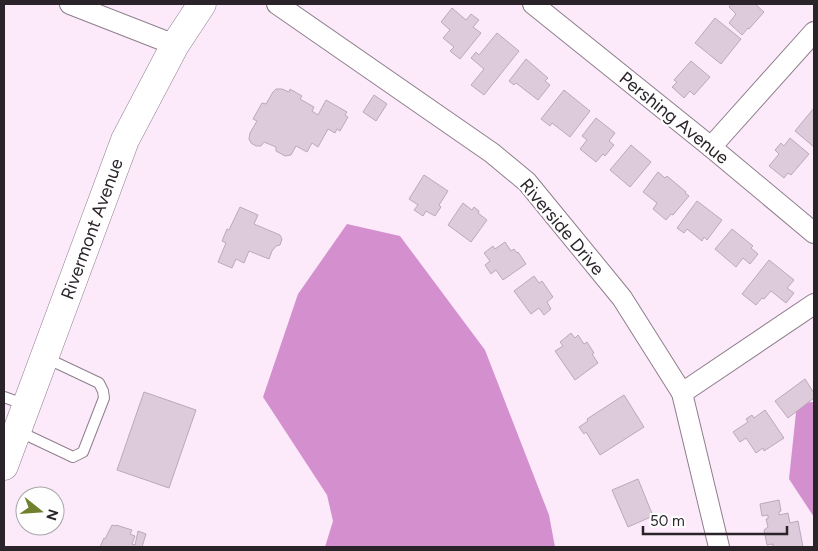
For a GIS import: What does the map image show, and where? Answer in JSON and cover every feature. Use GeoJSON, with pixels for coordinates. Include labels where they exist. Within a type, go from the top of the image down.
{"type":"FeatureCollection","features":[{"type":"Feature","properties":{"kind":"main road","name":"Rivermont Avenue"},"geometry":{"type":"LineString","coordinates":[[4,466],[17,431],[15,401],[44,357],[125,140],[175,45],[202,4]]}},
{"type":"Feature","properties":{"kind":"street"},"geometry":{"type":"LineString","coordinates":[[70,4],[175,45]]}},
{"type":"Feature","properties":{"kind":"street","name":"Riverside Drive"},"geometry":{"type":"LineString","coordinates":[[277,4],[492,153],[527,182],[622,298],[682,393],[719,547]]}},
{"type":"Feature","properties":{"kind":"street","name":"Pershing Avenue"},"geometry":{"type":"LineString","coordinates":[[533,4],[711,147],[814,233]]}},
{"type":"Feature","properties":{"kind":"street"},"geometry":{"type":"LineString","coordinates":[[711,147],[814,32]]}},
{"type":"Feature","properties":{"kind":"street"},"geometry":{"type":"LineString","coordinates":[[682,393],[814,304]]}},
{"type":"Feature","properties":{"kind":"lane"},"geometry":{"type":"LineString","coordinates":[[17,431],[73,456],[83,452],[104,398],[103,391],[98,383],[44,357]]}},
{"type":"Feature","properties":{"kind":"shaded area"},"geometry":{"type":"Polygon","coordinates":[[[347,224],[400,236],[485,350],[549,515],[555,547],[325,547],[333,521],[327,495],[263,397],[298,294],[347,224]]]}},
{"type":"Feature","properties":{"kind":"shaded area"},"geometry":{"type":"Polygon","coordinates":[[[814,402],[814,517],[789,479],[797,403],[814,402]]]}},
{"type":"Feature","properties":{"kind":"building"},"geometry":{"type":"Polygon","coordinates":[[[731,4],[755,4],[764,12],[742,35],[729,23],[736,14],[729,7],[731,4]]]}},
{"type":"Feature","properties":{"kind":"building"},"geometry":{"type":"Polygon","coordinates":[[[452,8],[466,20],[471,14],[479,20],[473,27],[481,33],[460,59],[450,51],[454,47],[443,38],[450,30],[441,22],[452,8]]]}},
{"type":"Feature","properties":{"kind":"building"},"geometry":{"type":"Polygon","coordinates":[[[715,18],[741,39],[721,64],[695,43],[715,18]]]}},
{"type":"Feature","properties":{"kind":"building"},"geometry":{"type":"Polygon","coordinates":[[[497,33],[519,51],[484,95],[471,85],[484,69],[471,58],[476,52],[479,55],[497,33]]]}},
{"type":"Feature","properties":{"kind":"building"},"geometry":{"type":"Polygon","coordinates":[[[526,59],[548,78],[545,81],[550,85],[538,100],[516,83],[514,85],[509,81],[526,59]]]}},
{"type":"Feature","properties":{"kind":"building"},"geometry":{"type":"Polygon","coordinates":[[[691,61],[710,77],[694,95],[690,91],[684,98],[672,87],[677,82],[674,80],[691,61]]]}},
{"type":"Feature","properties":{"kind":"building"},"geometry":{"type":"Polygon","coordinates":[[[276,89],[289,92],[290,89],[302,96],[300,99],[314,107],[312,111],[318,115],[326,100],[347,112],[345,115],[348,117],[340,131],[337,129],[335,133],[328,129],[318,147],[312,143],[307,152],[296,146],[291,155],[285,156],[276,151],[276,147],[264,142],[261,146],[256,146],[249,139],[250,133],[257,121],[253,119],[262,103],[266,104],[276,89]]]}},
{"type":"Feature","properties":{"kind":"building"},"geometry":{"type":"Polygon","coordinates":[[[564,90],[590,111],[570,137],[552,123],[550,126],[541,119],[564,90]]]}},
{"type":"Feature","properties":{"kind":"building"},"geometry":{"type":"Polygon","coordinates":[[[374,95],[387,104],[376,121],[363,112],[374,95]]]}},
{"type":"Feature","properties":{"kind":"building"},"geometry":{"type":"Polygon","coordinates":[[[814,108],[814,147],[795,131],[814,108]]]}},
{"type":"Feature","properties":{"kind":"building"},"geometry":{"type":"Polygon","coordinates":[[[596,118],[615,133],[609,141],[614,145],[605,156],[603,154],[596,162],[580,149],[587,140],[582,136],[596,118]]]}},
{"type":"Feature","properties":{"kind":"building"},"geometry":{"type":"Polygon","coordinates":[[[790,138],[809,154],[791,175],[788,173],[784,178],[769,166],[779,154],[775,150],[781,143],[784,146],[790,138]]]}},
{"type":"Feature","properties":{"kind":"building"},"geometry":{"type":"Polygon","coordinates":[[[631,145],[651,162],[630,187],[610,170],[631,145]]]}},
{"type":"Feature","properties":{"kind":"building"},"geometry":{"type":"Polygon","coordinates":[[[658,172],[665,178],[667,176],[689,196],[673,215],[671,214],[666,220],[653,209],[657,203],[643,192],[658,172]]]}},
{"type":"Feature","properties":{"kind":"building"},"geometry":{"type":"Polygon","coordinates":[[[424,175],[448,191],[439,205],[441,207],[435,216],[426,211],[423,216],[414,210],[418,205],[409,199],[424,175]]]}},
{"type":"Feature","properties":{"kind":"building"},"geometry":{"type":"Polygon","coordinates":[[[697,201],[722,220],[707,240],[704,237],[702,241],[687,229],[684,233],[677,228],[697,201]]]}},
{"type":"Feature","properties":{"kind":"building"},"geometry":{"type":"Polygon","coordinates":[[[463,203],[472,210],[474,207],[487,220],[471,242],[448,225],[463,203]]]}},
{"type":"Feature","properties":{"kind":"building"},"geometry":{"type":"Polygon","coordinates":[[[240,207],[258,215],[254,224],[280,235],[282,239],[280,245],[276,246],[272,251],[269,259],[249,251],[244,263],[236,259],[232,268],[218,262],[226,243],[222,241],[240,207]]]}},
{"type":"Feature","properties":{"kind":"building"},"geometry":{"type":"Polygon","coordinates":[[[732,229],[753,246],[751,248],[758,254],[750,264],[743,258],[736,267],[715,249],[732,229]]]}},
{"type":"Feature","properties":{"kind":"building"},"geometry":{"type":"Polygon","coordinates":[[[505,242],[511,251],[514,249],[518,252],[526,264],[503,280],[496,270],[491,274],[485,265],[490,261],[484,253],[493,246],[495,249],[505,242]]]}},
{"type":"Feature","properties":{"kind":"building"},"geometry":{"type":"Polygon","coordinates":[[[769,260],[794,280],[787,288],[794,293],[786,303],[771,291],[756,305],[742,294],[769,260]]]}},
{"type":"Feature","properties":{"kind":"building"},"geometry":{"type":"Polygon","coordinates":[[[534,276],[539,283],[542,281],[553,297],[547,302],[551,309],[544,315],[539,308],[531,314],[514,291],[534,276]]]}},
{"type":"Feature","properties":{"kind":"building"},"geometry":{"type":"Polygon","coordinates":[[[571,333],[575,338],[578,335],[584,344],[587,342],[598,363],[575,380],[555,351],[563,346],[560,342],[571,333]]]}},
{"type":"Feature","properties":{"kind":"building"},"geometry":{"type":"Polygon","coordinates":[[[805,379],[814,393],[814,398],[788,418],[775,401],[805,379]]]}},
{"type":"Feature","properties":{"kind":"building"},"geometry":{"type":"Polygon","coordinates":[[[144,392],[196,410],[169,488],[117,470],[144,392]]]}},
{"type":"Feature","properties":{"kind":"building"},"geometry":{"type":"Polygon","coordinates":[[[624,395],[644,427],[600,455],[586,432],[584,434],[579,427],[588,421],[587,419],[624,395]]]}},
{"type":"Feature","properties":{"kind":"building"},"geometry":{"type":"Polygon","coordinates":[[[765,410],[784,438],[764,451],[763,448],[756,453],[746,438],[740,442],[733,432],[748,422],[746,419],[752,415],[754,418],[765,410]]]}},
{"type":"Feature","properties":{"kind":"building"},"geometry":{"type":"Polygon","coordinates":[[[638,479],[653,516],[628,527],[612,490],[638,479]]]}},
{"type":"Feature","properties":{"kind":"building"},"geometry":{"type":"Polygon","coordinates":[[[779,500],[781,511],[779,515],[788,513],[790,523],[798,521],[803,547],[773,547],[773,544],[767,545],[764,530],[768,527],[766,519],[768,519],[768,515],[762,516],[760,504],[779,500]]]}},
{"type":"Feature","properties":{"kind":"building"},"geometry":{"type":"Polygon","coordinates":[[[112,525],[132,530],[130,534],[135,536],[132,544],[135,545],[138,531],[146,534],[142,547],[100,547],[112,525]]]}}]}
